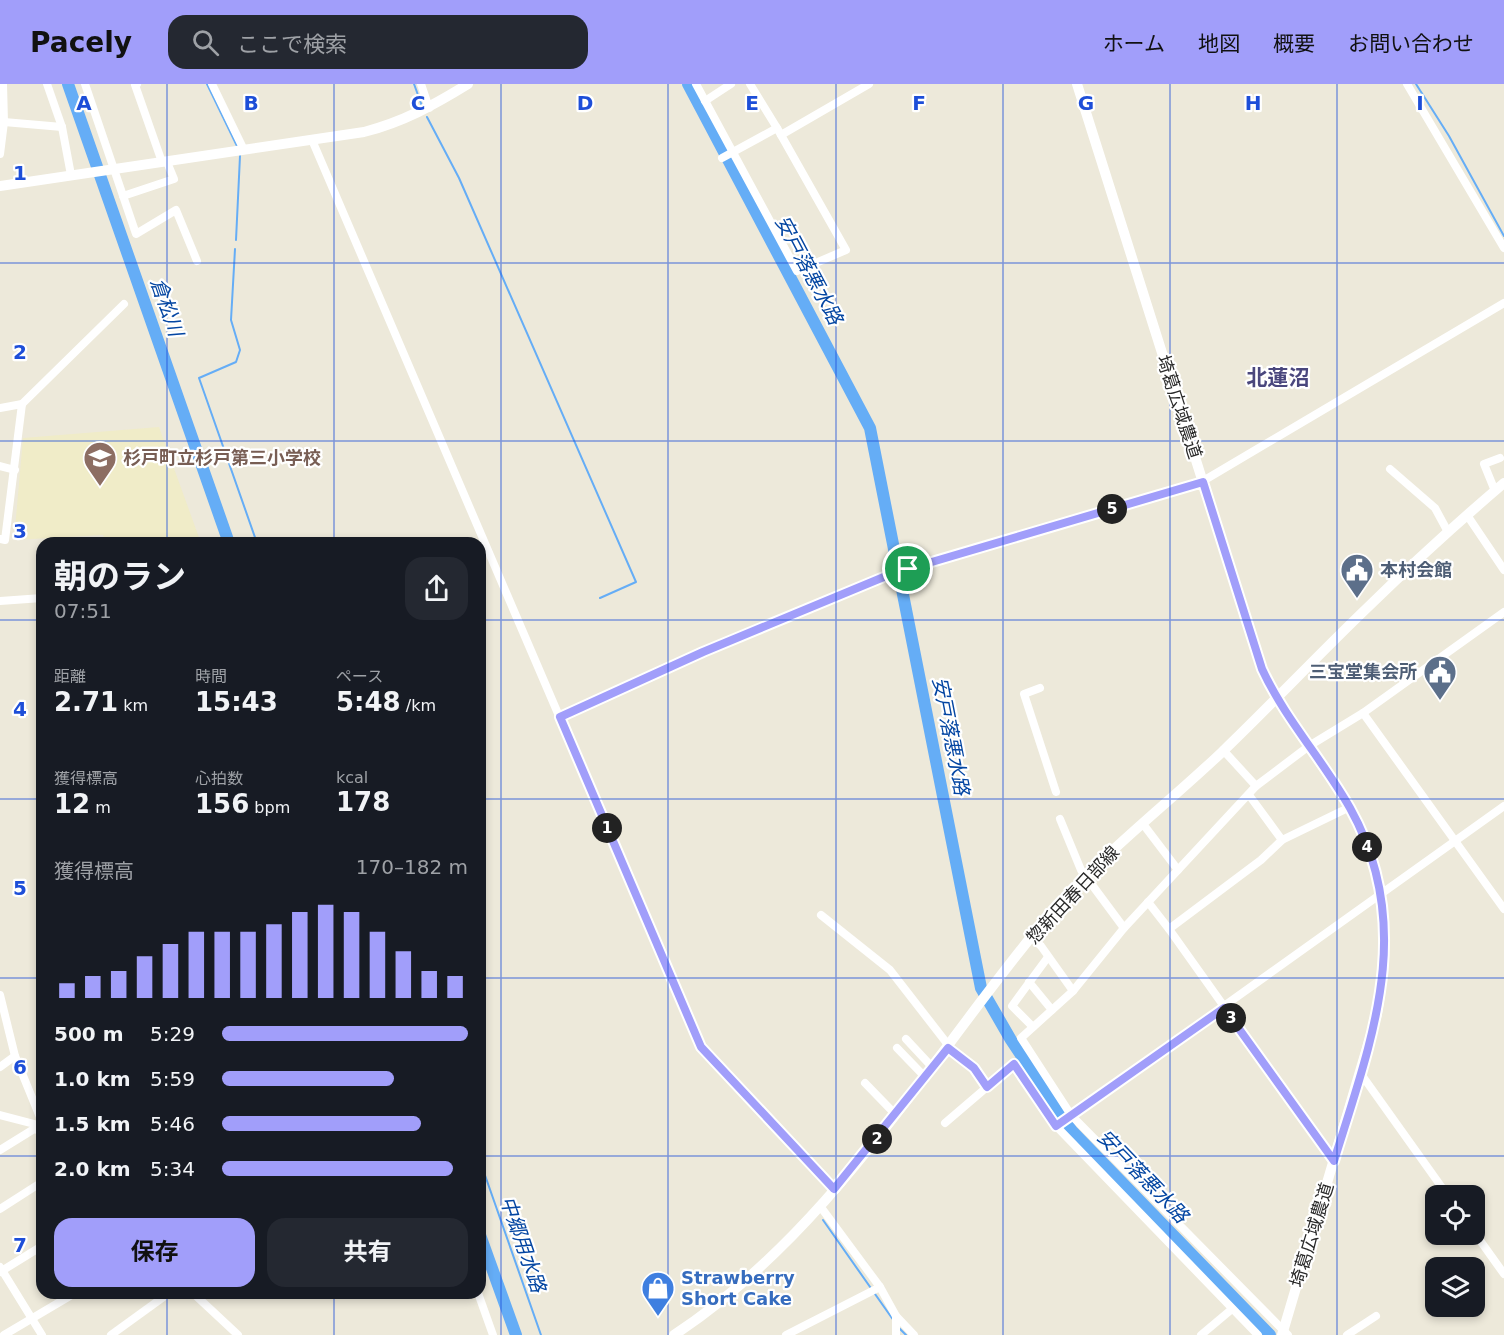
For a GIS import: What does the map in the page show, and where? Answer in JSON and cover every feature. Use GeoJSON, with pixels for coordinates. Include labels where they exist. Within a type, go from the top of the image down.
{"type":"FeatureCollection","features":[{"type":"Feature","properties":{"kind":"street"},"geometry":{"type":"LineString","coordinates":[[0,154],[4,122],[3,84]]}},
{"type":"Feature","properties":{"kind":"street"},"geometry":{"type":"LineString","coordinates":[[47,84],[62,127],[71,175]]}},
{"type":"Feature","properties":{"kind":"street"},"geometry":{"type":"LineString","coordinates":[[86,84],[136,234],[176,210],[197,261]]}},
{"type":"Feature","properties":{"kind":"street"},"geometry":{"type":"LineString","coordinates":[[123,196],[174,179],[135,85],[137,84]]}},
{"type":"Feature","properties":{"kind":"street"},"geometry":{"type":"LineString","coordinates":[[224,84],[213,86],[244,150]]}},
{"type":"Feature","properties":{"kind":"street"},"geometry":{"type":"LineString","coordinates":[[421,84],[429,108]]}},
{"type":"Feature","properties":{"kind":"street"},"geometry":{"type":"LineString","coordinates":[[3,183],[165,162],[312,140],[393,125],[429,108],[468,84]]}},
{"type":"Feature","properties":{"kind":"street"},"geometry":{"type":"LineString","coordinates":[[696,84],[797,272],[846,250],[750,84]]}},
{"type":"Feature","properties":{"kind":"street"},"geometry":{"type":"LineString","coordinates":[[705,101],[731,84]]}},
{"type":"Feature","properties":{"kind":"street"},"geometry":{"type":"LineString","coordinates":[[722,158],[869,84]]}},
{"type":"Feature","properties":{"kind":"street","name":"埼葛広域農道"},"geometry":{"type":"LineString","coordinates":[[1077,84],[1262,669],[1276,698],[1350,807],[1363,834],[1380,896],[1385,937],[1384,973],[1377,1014],[1284,1334]]}},
{"type":"Feature","properties":{"kind":"street"},"geometry":{"type":"LineString","coordinates":[[1407,84],[1504,248]]}},
{"type":"Feature","properties":{"kind":"street"},"geometry":{"type":"LineString","coordinates":[[4,122],[62,127]]}},
{"type":"Feature","properties":{"kind":"street"},"geometry":{"type":"LineString","coordinates":[[312,140],[483,537]]}},
{"type":"Feature","properties":{"kind":"street"},"geometry":{"type":"LineString","coordinates":[[560,717],[703,652],[891,574],[1203,482],[1504,303]]}},
{"type":"Feature","properties":{"kind":"street"},"geometry":{"type":"LineString","coordinates":[[0,408],[22,404],[124,304]]}},
{"type":"Feature","properties":{"kind":"street"},"geometry":{"type":"LineString","coordinates":[[0,539],[4,540],[22,404]]}},
{"type":"Feature","properties":{"kind":"street"},"geometry":{"type":"LineString","coordinates":[[1495,491],[1484,464],[1500,458]]}},
{"type":"Feature","properties":{"kind":"street"},"geometry":{"type":"LineString","coordinates":[[0,466],[15,470]]}},
{"type":"Feature","properties":{"kind":"street"},"geometry":{"type":"LineString","coordinates":[[1390,469],[1435,508],[1448,532]]}},
{"type":"Feature","properties":{"kind":"street","name":"惣新田春日部線"},"geometry":{"type":"LineString","coordinates":[[674,1335],[724,1299],[771,1258],[820,1206],[926,1078],[1039,926],[1086,877],[1223,750],[1448,532],[1504,483]]}},
{"type":"Feature","properties":{"kind":"street"},"geometry":{"type":"LineString","coordinates":[[1467,515],[1504,570]]}},
{"type":"Feature","properties":{"kind":"street"},"geometry":{"type":"LineString","coordinates":[[486,545],[701,1047],[834,1189]]}},
{"type":"Feature","properties":{"kind":"street"},"geometry":{"type":"LineString","coordinates":[[0,601],[36,598]]}},
{"type":"Feature","properties":{"kind":"street"},"geometry":{"type":"LineString","coordinates":[[1284,1334],[1071,1115],[1021,1038],[1073,991],[1124,928],[1256,786],[1309,746],[1363,713],[1504,612]]}},
{"type":"Feature","properties":{"kind":"street"},"geometry":{"type":"LineString","coordinates":[[1040,688],[1024,694],[1056,792]]}},
{"type":"Feature","properties":{"kind":"street"},"geometry":{"type":"LineString","coordinates":[[1363,713],[1504,909]]}},
{"type":"Feature","properties":{"kind":"street"},"geometry":{"type":"LineString","coordinates":[[1223,750],[1256,786]]}},
{"type":"Feature","properties":{"kind":"street"},"geometry":{"type":"LineString","coordinates":[[1249,795],[1281,840]]}},
{"type":"Feature","properties":{"kind":"street"},"geometry":{"type":"LineString","coordinates":[[1056,1126],[1504,806]]}},
{"type":"Feature","properties":{"kind":"street"},"geometry":{"type":"LineString","coordinates":[[1169,929],[1261,860],[1281,840],[1350,807]]}},
{"type":"Feature","properties":{"kind":"street"},"geometry":{"type":"LineString","coordinates":[[1060,819],[1086,877],[1124,928]]}},
{"type":"Feature","properties":{"kind":"street"},"geometry":{"type":"LineString","coordinates":[[1143,824],[1178,870]]}},
{"type":"Feature","properties":{"kind":"street"},"geometry":{"type":"LineString","coordinates":[[1148,902],[1334,1161]]}},
{"type":"Feature","properties":{"kind":"street"},"geometry":{"type":"LineString","coordinates":[[821,915],[890,970],[949,1047],[974,1068],[987,1087]]}},
{"type":"Feature","properties":{"kind":"street"},"geometry":{"type":"LineString","coordinates":[[1032,938],[1073,991]]}},
{"type":"Feature","properties":{"kind":"street"},"geometry":{"type":"LineString","coordinates":[[1033,1027],[1012,1006],[1048,957]]}},
{"type":"Feature","properties":{"kind":"street"},"geometry":{"type":"LineString","coordinates":[[1029,982],[1052,1010]]}},
{"type":"Feature","properties":{"kind":"street"},"geometry":{"type":"LineString","coordinates":[[0,995],[3,1025],[36,1109]]}},
{"type":"Feature","properties":{"kind":"street"},"geometry":{"type":"LineString","coordinates":[[906,1039],[933,1068]]}},
{"type":"Feature","properties":{"kind":"street"},"geometry":{"type":"LineString","coordinates":[[897,1048],[926,1078]]}},
{"type":"Feature","properties":{"kind":"street"},"geometry":{"type":"LineString","coordinates":[[0,1067],[15,1056]]}},
{"type":"Feature","properties":{"kind":"street"},"geometry":{"type":"LineString","coordinates":[[945,1123],[1014,1064],[1056,1126],[1258,1335]]}},
{"type":"Feature","properties":{"kind":"street"},"geometry":{"type":"LineString","coordinates":[[1361,1074],[1440,1185]]}},
{"type":"Feature","properties":{"kind":"street"},"geometry":{"type":"LineString","coordinates":[[865,1083],[896,1115]]}},
{"type":"Feature","properties":{"kind":"street"},"geometry":{"type":"LineString","coordinates":[[0,1115],[36,1123]]}},
{"type":"Feature","properties":{"kind":"street"},"geometry":{"type":"LineString","coordinates":[[0,1150],[36,1130]]}},
{"type":"Feature","properties":{"kind":"street"},"geometry":{"type":"LineString","coordinates":[[0,1209],[36,1186]]}},
{"type":"Feature","properties":{"kind":"street"},"geometry":{"type":"LineString","coordinates":[[820,1206],[880,1287],[896,1316],[914,1335]]}},
{"type":"Feature","properties":{"kind":"street"},"geometry":{"type":"LineString","coordinates":[[1483,1245],[1504,1274]]}},
{"type":"Feature","properties":{"kind":"street"},"geometry":{"type":"LineString","coordinates":[[36,1250],[1,1270],[42,1335]]}},
{"type":"Feature","properties":{"kind":"street"},"geometry":{"type":"LineString","coordinates":[[786,1335],[880,1287]]}},
{"type":"Feature","properties":{"kind":"street"},"geometry":{"type":"LineString","coordinates":[[4,1335],[65,1299]]}},
{"type":"Feature","properties":{"kind":"street"},"geometry":{"type":"LineString","coordinates":[[111,1335],[161,1299]]}},
{"type":"Feature","properties":{"kind":"street"},"geometry":{"type":"LineString","coordinates":[[199,1299],[238,1335]]}},
{"type":"Feature","properties":{"kind":"street"},"geometry":{"type":"LineString","coordinates":[[480,1299],[493,1335]]}},
{"type":"Feature","properties":{"kind":"street"},"geometry":{"type":"LineString","coordinates":[[1201,1335],[1232,1309]]}},
{"type":"Feature","properties":{"kind":"street"},"geometry":{"type":"LineString","coordinates":[[896,1316],[896,1335]]}},
{"type":"Feature","properties":{"kind":"street"},"geometry":{"type":"LineString","coordinates":[[1347,1335],[1376,1316]]}},
{"type":"Feature","properties":{"kind":"shaded area","name":"杉戸町立杉戸第三小学校"},"geometry":{"type":"Polygon","coordinates":[[[159,427],[199,537],[104,537],[103,535],[14,540],[23,438],[159,427]]]}},
{"type":"Feature","properties":{"kind":"waterway","name":"倉松川"},"geometry":{"type":"LineString","coordinates":[[68,84],[227,537]]}},
{"type":"Feature","properties":{"kind":"waterway","name":"中郷用水路"},"geometry":{"type":"LineString","coordinates":[[207,84],[237,146]]}},
{"type":"Feature","properties":{"kind":"waterway"},"geometry":{"type":"LineString","coordinates":[[414,84],[422,106]]}},
{"type":"Feature","properties":{"kind":"waterway","name":"安戸落悪水路"},"geometry":{"type":"LineString","coordinates":[[688,84],[870,428],[981,988],[1011,1040],[1072,1131],[1270,1335]]}},
{"type":"Feature","properties":{"kind":"waterway"},"geometry":{"type":"LineString","coordinates":[[1416,84],[1449,136],[1504,236]]}},
{"type":"Feature","properties":{"kind":"waterway"},"geometry":{"type":"LineString","coordinates":[[427,117],[459,178],[636,582],[600,598]]}},
{"type":"Feature","properties":{"kind":"waterway","name":"中郷用水路"},"geometry":{"type":"LineString","coordinates":[[236,240],[240,156]]}},
{"type":"Feature","properties":{"kind":"waterway","name":"中郷用水路"},"geometry":{"type":"LineString","coordinates":[[235,249],[231,320],[240,350],[236,362],[199,378],[255,537]]}},
{"type":"Feature","properties":{"kind":"waterway","name":"中郷用水路"},"geometry":{"type":"LineString","coordinates":[[486,1178],[541,1335]]}},
{"type":"Feature","properties":{"kind":"waterway"},"geometry":{"type":"LineString","coordinates":[[823,1220],[894,1321]]}},
{"type":"Feature","properties":{"kind":"waterway","name":"倉松川"},"geometry":{"type":"LineString","coordinates":[[486,1252],[516,1335]]}},
{"type":"Feature","properties":{"kind":"waterway"},"geometry":{"type":"LineString","coordinates":[[899,1328],[906,1335]]}},
{"type":"Feature","properties":{"kind":"place","name":"杉戸町立杉戸第三小学校"},"geometry":{"type":"Point","coordinates":[100,487]}},
{"type":"Feature","properties":{"kind":"place","name":"本村会館"},"geometry":{"type":"Point","coordinates":[1357,599]}},
{"type":"Feature","properties":{"kind":"place","name":"三宝堂集会所"},"geometry":{"type":"Point","coordinates":[1440,701]}},
{"type":"Feature","properties":{"kind":"place","name":"Strawberry Short Cake"},"geometry":{"type":"Point","coordinates":[658,1317]}},
{"type":"Feature","properties":{"kind":"district","name":"北蓮沼"},"geometry":{"type":"Point","coordinates":[1278,378]}},
{"type":"Feature","properties":{"kind":"route"},"geometry":{"type":"LineString","coordinates":[[1203,482],[1262,669],[1276,698],[1350,807],[1363,834],[1374,866],[1380,896],[1385,937],[1384,973],[1377,1014],[1334,1161],[1224,1008],[1056,1126],[1014,1064],[987,1087],[974,1068],[948,1048],[851,1172],[834,1189],[701,1047],[560,717],[703,652],[908,569],[1203,482]]}}]}
